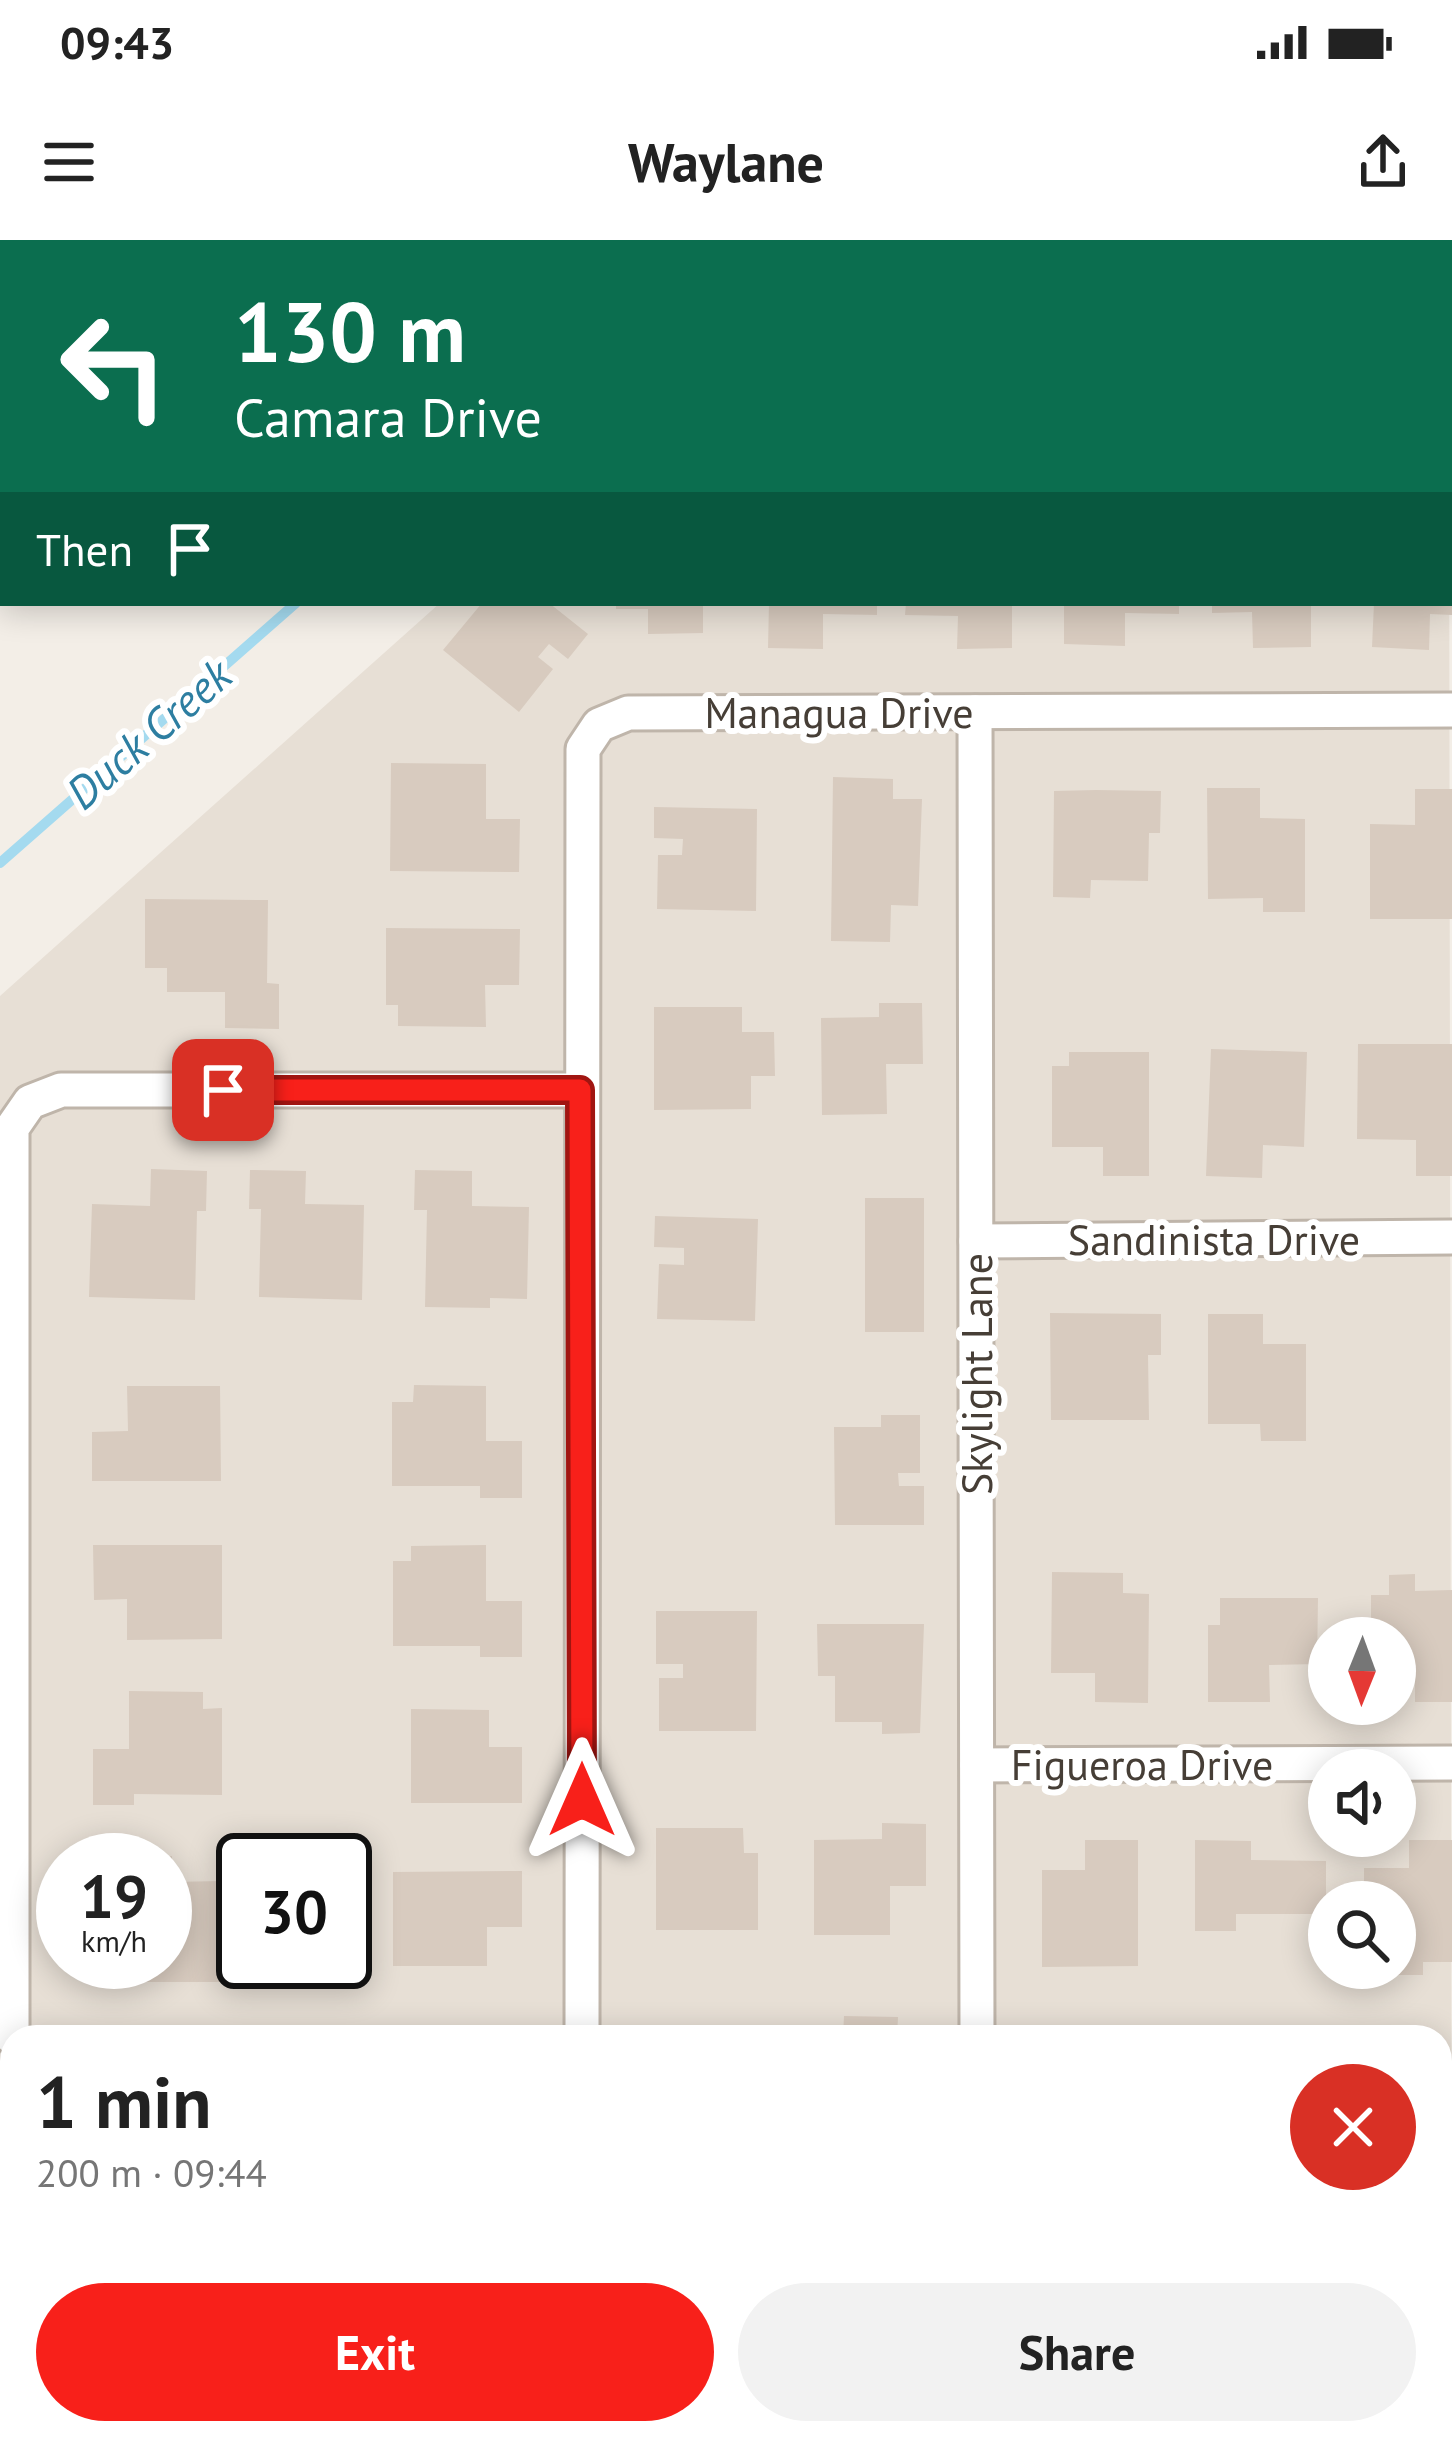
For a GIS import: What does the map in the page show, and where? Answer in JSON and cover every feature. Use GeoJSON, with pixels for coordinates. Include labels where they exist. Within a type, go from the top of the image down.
{"type":"FeatureCollection","features":[{"type":"Feature","properties":{"kind":"street","name":"Managua Drive"},"geometry":{"type":"LineString","coordinates":[[582,2025],[583,749],[599,725],[628,713],[1452,710]]}},
{"type":"Feature","properties":{"kind":"street","name":"Skylight Lane"},"geometry":{"type":"LineString","coordinates":[[975,712],[977,2025]]}},
{"type":"Feature","properties":{"kind":"street"},"geometry":{"type":"LineString","coordinates":[[11,2025],[6,1945],[12,1128],[30,1102],[61,1090],[580,1090]]}},
{"type":"Feature","properties":{"kind":"street","name":"Sandinista Drive"},"geometry":{"type":"LineString","coordinates":[[976,1241],[1452,1237]]}},
{"type":"Feature","properties":{"kind":"street","name":"Figueroa Drive"},"geometry":{"type":"LineString","coordinates":[[977,1765],[1452,1763]]}},
{"type":"Feature","properties":{"kind":"shaded area"},"geometry":{"type":"Polygon","coordinates":[[[437,606],[1449,606],[1451,2025],[0,2025],[0,996],[437,606]]]}},
{"type":"Feature","properties":{"kind":"building"},"geometry":{"type":"Polygon","coordinates":[[[480,606],[553,606],[588,634],[568,659],[549,644],[538,657],[553,669],[519,712],[443,650],[480,606]]]}},
{"type":"Feature","properties":{"kind":"building"},"geometry":{"type":"Polygon","coordinates":[[[703,606],[703,633],[648,634],[648,609],[616,609],[703,606]]]}},
{"type":"Feature","properties":{"kind":"building"},"geometry":{"type":"Polygon","coordinates":[[[769,606],[877,606],[877,615],[823,614],[823,649],[768,648],[769,606]]]}},
{"type":"Feature","properties":{"kind":"building"},"geometry":{"type":"Polygon","coordinates":[[[906,606],[1012,606],[1012,648],[957,649],[958,616],[905,615],[906,606]]]}},
{"type":"Feature","properties":{"kind":"building"},"geometry":{"type":"Polygon","coordinates":[[[1064,606],[1179,606],[1179,614],[1125,613],[1125,646],[1064,644],[1064,606]]]}},
{"type":"Feature","properties":{"kind":"building"},"geometry":{"type":"Polygon","coordinates":[[[1212,606],[1311,606],[1311,647],[1253,648],[1252,612],[1212,613],[1212,606]]]}},
{"type":"Feature","properties":{"kind":"building"},"geometry":{"type":"Polygon","coordinates":[[[1374,606],[1452,606],[1452,615],[1430,614],[1429,650],[1372,647],[1374,606]]]}},
{"type":"Feature","properties":{"kind":"building"},"geometry":{"type":"Polygon","coordinates":[[[391,763],[486,764],[486,819],[520,819],[519,872],[390,871],[391,763]]]}},
{"type":"Feature","properties":{"kind":"building"},"geometry":{"type":"Polygon","coordinates":[[[833,777],[893,779],[893,799],[922,799],[918,906],[891,905],[890,942],[831,941],[833,777]]]}},
{"type":"Feature","properties":{"kind":"building"},"geometry":{"type":"Polygon","coordinates":[[[1207,788],[1260,788],[1260,818],[1305,819],[1305,912],[1263,912],[1263,898],[1208,899],[1207,788]]]}},
{"type":"Feature","properties":{"kind":"building"},"geometry":{"type":"Polygon","coordinates":[[[1415,789],[1452,789],[1452,919],[1370,919],[1370,824],[1415,825],[1415,789]]]}},
{"type":"Feature","properties":{"kind":"building"},"geometry":{"type":"Polygon","coordinates":[[[1054,791],[1161,791],[1160,833],[1149,833],[1148,881],[1091,880],[1090,898],[1053,897],[1054,791]]]}},
{"type":"Feature","properties":{"kind":"building"},"geometry":{"type":"Polygon","coordinates":[[[654,807],[757,809],[756,911],[657,909],[658,855],[682,855],[683,839],[654,838],[654,807]]]}},
{"type":"Feature","properties":{"kind":"building"},"geometry":{"type":"Polygon","coordinates":[[[145,899],[268,900],[267,983],[279,984],[279,1029],[225,1028],[225,992],[167,992],[167,968],[145,968],[145,899]]]}},
{"type":"Feature","properties":{"kind":"building"},"geometry":{"type":"Polygon","coordinates":[[[386,928],[520,929],[519,985],[485,985],[486,1027],[398,1026],[398,1005],[386,1005],[386,928]]]}},
{"type":"Feature","properties":{"kind":"building"},"geometry":{"type":"Polygon","coordinates":[[[879,1003],[922,1003],[923,1064],[886,1064],[887,1114],[822,1115],[821,1018],[879,1017],[879,1003]]]}},
{"type":"Feature","properties":{"kind":"building"},"geometry":{"type":"Polygon","coordinates":[[[654,1007],[742,1007],[742,1032],[774,1032],[775,1076],[751,1076],[751,1109],[654,1110],[654,1007]]]}},
{"type":"Feature","properties":{"kind":"building"},"geometry":{"type":"Polygon","coordinates":[[[1358,1044],[1452,1044],[1452,1176],[1416,1176],[1416,1140],[1357,1139],[1358,1044]]]}},
{"type":"Feature","properties":{"kind":"building"},"geometry":{"type":"Polygon","coordinates":[[[1211,1049],[1307,1052],[1304,1147],[1263,1145],[1262,1178],[1206,1176],[1211,1049]]]}},
{"type":"Feature","properties":{"kind":"building"},"geometry":{"type":"Polygon","coordinates":[[[1069,1052],[1149,1052],[1149,1176],[1103,1176],[1103,1147],[1052,1147],[1052,1066],[1069,1066],[1069,1052]]]}},
{"type":"Feature","properties":{"kind":"building"},"geometry":{"type":"Polygon","coordinates":[[[151,1169],[207,1171],[206,1211],[197,1211],[195,1300],[89,1297],[92,1204],[150,1206],[151,1169]]]}},
{"type":"Feature","properties":{"kind":"building"},"geometry":{"type":"Polygon","coordinates":[[[250,1170],[306,1171],[305,1204],[364,1205],[362,1300],[259,1297],[261,1209],[249,1209],[250,1170]]]}},
{"type":"Feature","properties":{"kind":"building"},"geometry":{"type":"Polygon","coordinates":[[[415,1170],[472,1171],[472,1206],[529,1207],[527,1299],[490,1298],[490,1308],[425,1307],[427,1210],[414,1210],[415,1170]]]}},
{"type":"Feature","properties":{"kind":"building"},"geometry":{"type":"Polygon","coordinates":[[[865,1198],[924,1198],[924,1332],[865,1332],[865,1198]]]}},
{"type":"Feature","properties":{"kind":"building"},"geometry":{"type":"Polygon","coordinates":[[[655,1216],[758,1219],[755,1321],[657,1319],[659,1264],[684,1265],[684,1248],[654,1247],[655,1216]]]}},
{"type":"Feature","properties":{"kind":"building"},"geometry":{"type":"Polygon","coordinates":[[[1050,1313],[1161,1314],[1161,1355],[1148,1355],[1149,1420],[1051,1420],[1050,1313]]]}},
{"type":"Feature","properties":{"kind":"building"},"geometry":{"type":"Polygon","coordinates":[[[1208,1314],[1263,1314],[1263,1344],[1306,1344],[1306,1441],[1261,1441],[1260,1424],[1208,1424],[1208,1314]]]}},
{"type":"Feature","properties":{"kind":"building"},"geometry":{"type":"Polygon","coordinates":[[[414,1385],[486,1386],[486,1441],[522,1441],[522,1498],[480,1498],[480,1486],[392,1486],[392,1402],[413,1402],[414,1385]]]}},
{"type":"Feature","properties":{"kind":"building"},"geometry":{"type":"Polygon","coordinates":[[[127,1386],[220,1386],[221,1481],[92,1481],[92,1432],[128,1431],[127,1386]]]}},
{"type":"Feature","properties":{"kind":"building"},"geometry":{"type":"Polygon","coordinates":[[[881,1415],[920,1415],[920,1473],[898,1473],[899,1486],[924,1486],[924,1525],[835,1525],[834,1427],[881,1427],[881,1415]]]}},
{"type":"Feature","properties":{"kind":"building"},"geometry":{"type":"Polygon","coordinates":[[[93,1545],[222,1545],[222,1639],[127,1640],[127,1599],[94,1600],[93,1545]]]}},
{"type":"Feature","properties":{"kind":"building"},"geometry":{"type":"Polygon","coordinates":[[[486,1545],[486,1601],[522,1601],[522,1657],[480,1657],[480,1646],[393,1646],[393,1561],[411,1561],[411,1546],[486,1545]]]}},
{"type":"Feature","properties":{"kind":"building"},"geometry":{"type":"Polygon","coordinates":[[[1052,1572],[1123,1573],[1123,1593],[1149,1594],[1148,1703],[1095,1702],[1095,1673],[1051,1673],[1052,1572]]]}},
{"type":"Feature","properties":{"kind":"building"},"geometry":{"type":"Polygon","coordinates":[[[1415,1574],[1415,1591],[1452,1590],[1452,1702],[1416,1702],[1416,1617],[1371,1617],[1371,1595],[1389,1595],[1389,1575],[1415,1574]]]}},
{"type":"Feature","properties":{"kind":"building"},"geometry":{"type":"Polygon","coordinates":[[[1220,1598],[1318,1598],[1318,1617],[1308,1617],[1308,1664],[1269,1665],[1270,1702],[1208,1702],[1208,1625],[1220,1625],[1220,1598]]]}},
{"type":"Feature","properties":{"kind":"building"},"geometry":{"type":"Polygon","coordinates":[[[656,1611],[757,1611],[756,1731],[659,1731],[659,1678],[683,1678],[683,1664],[656,1664],[656,1611]]]}},
{"type":"Feature","properties":{"kind":"building"},"geometry":{"type":"Polygon","coordinates":[[[817,1624],[924,1624],[920,1733],[882,1734],[882,1722],[835,1722],[835,1676],[818,1676],[817,1624]]]}},
{"type":"Feature","properties":{"kind":"building"},"geometry":{"type":"Polygon","coordinates":[[[129,1691],[203,1692],[203,1709],[222,1708],[222,1795],[134,1794],[134,1805],[93,1805],[93,1749],[129,1749],[129,1691]]]}},
{"type":"Feature","properties":{"kind":"building"},"geometry":{"type":"Polygon","coordinates":[[[411,1709],[489,1710],[489,1747],[522,1747],[522,1803],[411,1803],[411,1709]]]}},
{"type":"Feature","properties":{"kind":"building"},"geometry":{"type":"Polygon","coordinates":[[[882,1823],[926,1824],[926,1886],[890,1886],[890,1935],[814,1935],[814,1840],[882,1839],[882,1823]]]}},
{"type":"Feature","properties":{"kind":"building"},"geometry":{"type":"Polygon","coordinates":[[[656,1828],[743,1828],[744,1853],[758,1853],[758,1930],[656,1930],[656,1828]]]}},
{"type":"Feature","properties":{"kind":"building"},"geometry":{"type":"Polygon","coordinates":[[[1085,1840],[1138,1840],[1138,1966],[1042,1967],[1042,1870],[1085,1870],[1085,1840]]]}},
{"type":"Feature","properties":{"kind":"building"},"geometry":{"type":"Polygon","coordinates":[[[1195,1840],[1251,1841],[1251,1860],[1326,1861],[1326,1881],[1308,1881],[1308,1914],[1236,1914],[1236,1931],[1195,1931],[1195,1840]]]}},
{"type":"Feature","properties":{"kind":"building"},"geometry":{"type":"Polygon","coordinates":[[[1416,1840],[1452,1840],[1452,1962],[1423,1962],[1423,1975],[1416,1975],[1416,1881],[1364,1881],[1364,1868],[1409,1868],[1409,1857],[1416,1857],[1416,1840]]]}},
{"type":"Feature","properties":{"kind":"building"},"geometry":{"type":"Polygon","coordinates":[[[522,1871],[522,1927],[487,1927],[487,1966],[393,1966],[393,1872],[522,1871]]]}},
{"type":"Feature","properties":{"kind":"building"},"geometry":{"type":"Polygon","coordinates":[[[216,1881],[216,1982],[192,1982],[192,1882],[216,1881]]]}},
{"type":"Feature","properties":{"kind":"building"},"geometry":{"type":"Polygon","coordinates":[[[844,2016],[898,2017],[898,2025],[844,2025],[844,2016]]]}},
{"type":"Feature","properties":{"kind":"waterway","name":"Duck Creek"},"geometry":{"type":"LineString","coordinates":[[0,863],[293,606]]}},
{"type":"Feature","properties":{"kind":"route"},"geometry":{"type":"LineString","coordinates":[[223,1090],[580,1090],[582,1800]]}}]}
